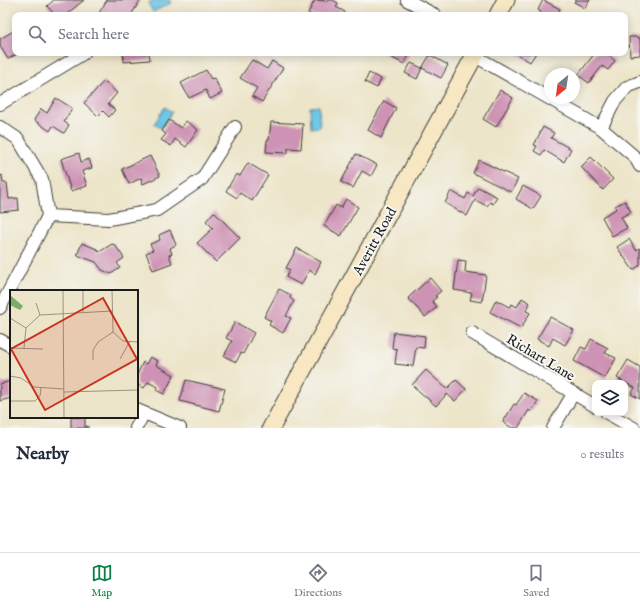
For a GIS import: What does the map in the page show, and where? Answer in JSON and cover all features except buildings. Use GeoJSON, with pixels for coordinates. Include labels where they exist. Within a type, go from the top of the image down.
{"type":"FeatureCollection","features":[{"type":"Feature","properties":{"kind":"street"},"geometry":{"type":"LineString","coordinates":[[407,0],[429,12]]}},
{"type":"Feature","properties":{"kind":"street"},"geometry":{"type":"LineString","coordinates":[[500,12],[506,0]]}},
{"type":"Feature","properties":{"kind":"street"},"geometry":{"type":"LineString","coordinates":[[0,104],[79,56]]}},
{"type":"Feature","properties":{"kind":"street","name":"Averitt Road"},"geometry":{"type":"LineString","coordinates":[[272,428],[475,56]]}},
{"type":"Feature","properties":{"kind":"street"},"geometry":{"type":"LineString","coordinates":[[478,56],[600,128],[635,157],[640,166]]}},
{"type":"Feature","properties":{"kind":"street"},"geometry":{"type":"LineString","coordinates":[[600,128],[616,101],[627,87],[640,82]]}},
{"type":"Feature","properties":{"kind":"street"},"geometry":{"type":"LineString","coordinates":[[0,127],[18,139],[42,179],[48,216],[0,308]]}},
{"type":"Feature","properties":{"kind":"street"},"geometry":{"type":"LineString","coordinates":[[48,216],[109,220],[157,210],[202,179],[235,127]]}},
{"type":"Feature","properties":{"kind":"street","name":"Richart Lane"},"geometry":{"type":"LineString","coordinates":[[472,333],[592,404]]}},
{"type":"Feature","properties":{"kind":"street"},"geometry":{"type":"LineString","coordinates":[[0,340],[10,345]]}},
{"type":"Feature","properties":{"kind":"street"},"geometry":{"type":"LineString","coordinates":[[553,428],[573,394]]}},
{"type":"Feature","properties":{"kind":"street"},"geometry":{"type":"LineString","coordinates":[[136,428],[140,412],[180,428]]}},
{"type":"Feature","properties":{"kind":"street"},"geometry":{"type":"LineString","coordinates":[[612,416],[634,428]]}},
{"type":"Feature","properties":{"kind":"water"},"geometry":{"type":"Polygon","coordinates":[[[155,0],[170,0],[171,3],[153,12],[148,3],[155,0]]]}},
{"type":"Feature","properties":{"kind":"water"},"geometry":{"type":"Polygon","coordinates":[[[319,106],[320,127],[311,128],[310,107],[319,106]]]}},
{"type":"Feature","properties":{"kind":"water"},"geometry":{"type":"Polygon","coordinates":[[[165,107],[172,112],[161,128],[154,124],[165,107]]]}}]}
